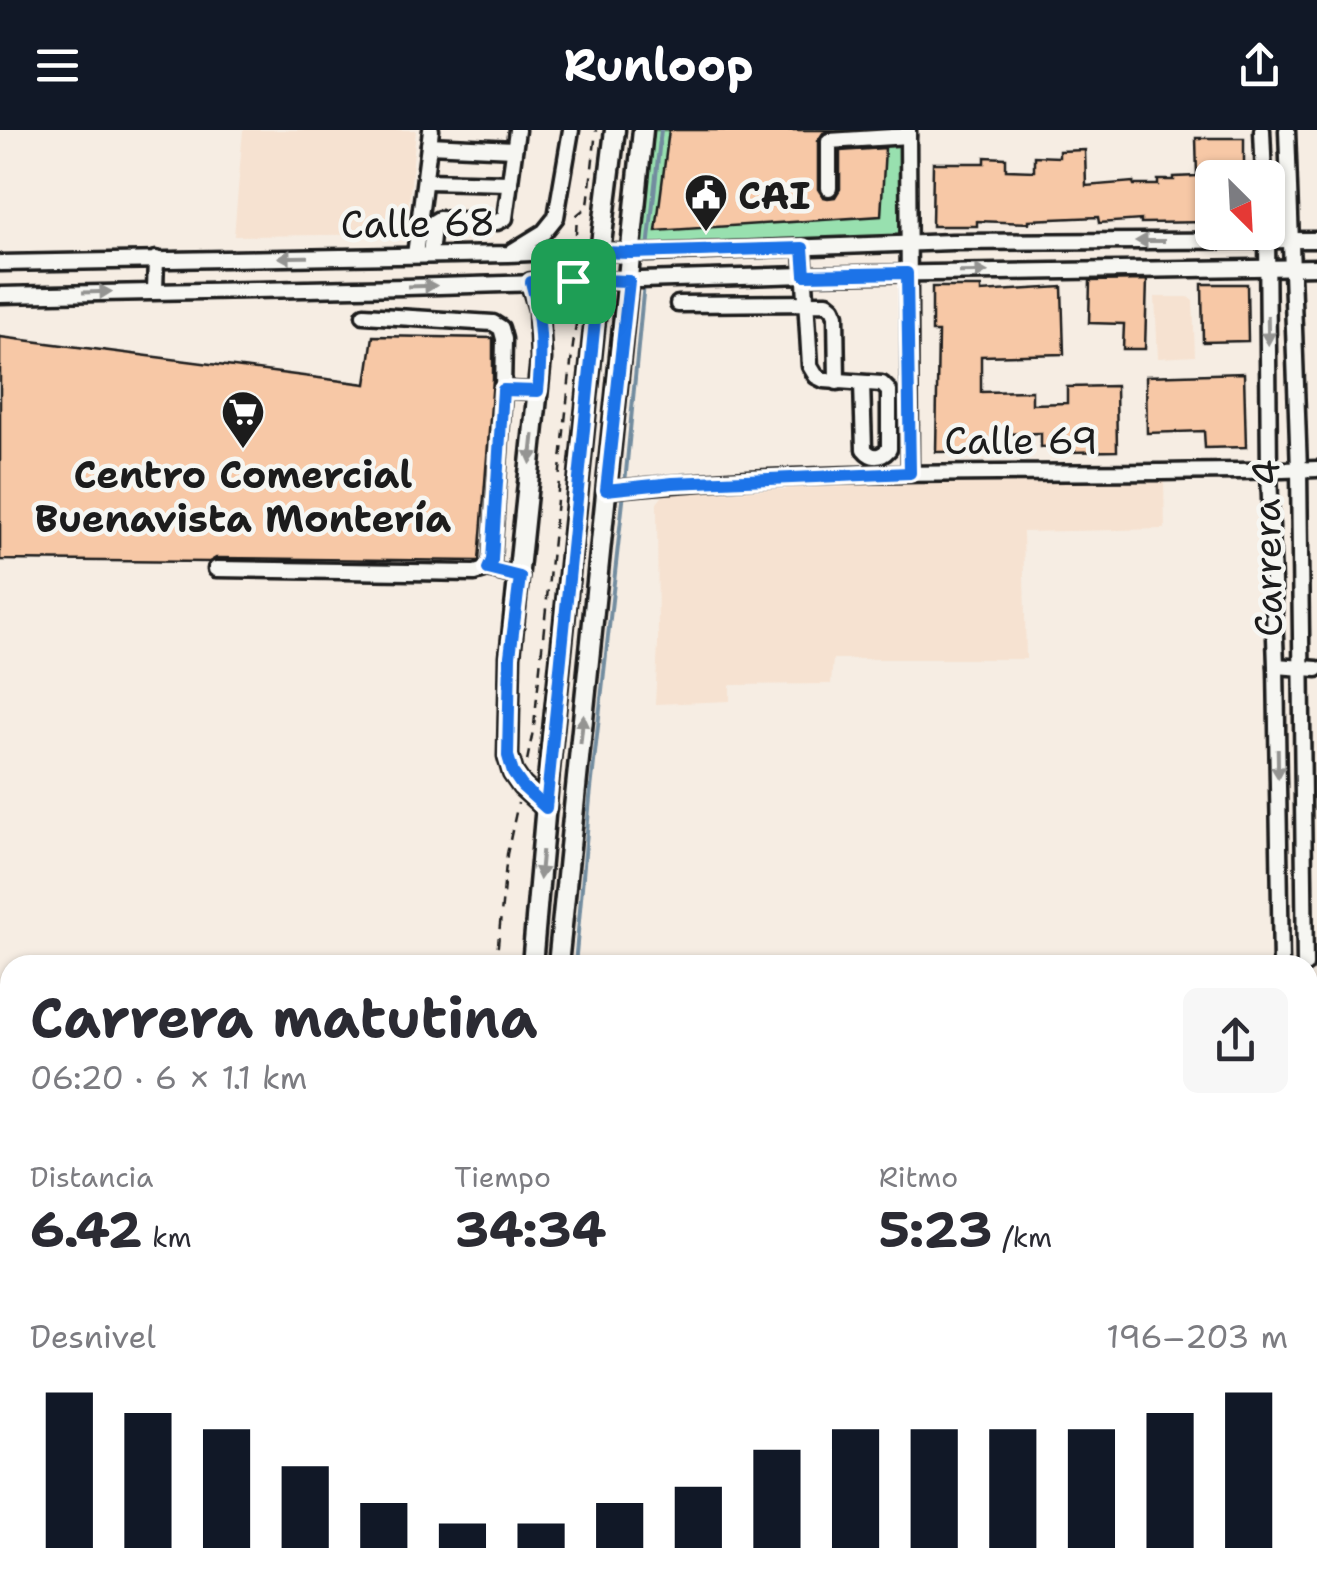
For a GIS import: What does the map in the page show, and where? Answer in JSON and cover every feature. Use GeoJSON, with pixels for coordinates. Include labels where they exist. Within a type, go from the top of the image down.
{"type":"FeatureCollection","features":[{"type":"Feature","properties":{"kind":"main road"},"geometry":{"type":"LineString","coordinates":[[533,955],[615,130]]}},
{"type":"Feature","properties":{"kind":"main road"},"geometry":{"type":"LineString","coordinates":[[559,955],[637,281],[643,130]]}},
{"type":"Feature","properties":{"kind":"main road"},"geometry":{"type":"LineString","coordinates":[[531,282],[539,309],[541,359],[510,656],[508,756],[522,786],[546,808]]}},
{"type":"Feature","properties":{"kind":"street"},"geometry":{"type":"LineString","coordinates":[[423,255],[434,222],[439,219],[505,218],[517,130]]}},
{"type":"Feature","properties":{"kind":"street"},"geometry":{"type":"LineString","coordinates":[[509,254],[544,232],[556,217],[571,130]]}},
{"type":"Feature","properties":{"kind":"street"},"geometry":{"type":"LineString","coordinates":[[1262,130],[1263,160]]}},
{"type":"Feature","properties":{"kind":"street","name":"Carrera 4"},"geometry":{"type":"LineString","coordinates":[[1287,130],[1299,470],[1300,668],[1311,893],[1306,955]]}},
{"type":"Feature","properties":{"kind":"street"},"geometry":{"type":"LineString","coordinates":[[829,188],[830,136],[908,133],[910,473]]}},
{"type":"Feature","properties":{"kind":"street"},"geometry":{"type":"LineString","coordinates":[[423,255],[430,138],[514,149]]}},
{"type":"Feature","properties":{"kind":"street"},"geometry":{"type":"LineString","coordinates":[[426,181],[510,182]]}},
{"type":"Feature","properties":{"kind":"street","name":"Calle 68"},"geometry":{"type":"LineString","coordinates":[[0,263],[575,251],[639,253],[1195,238]]}},
{"type":"Feature","properties":{"kind":"street","name":"Calle 68"},"geometry":{"type":"LineString","coordinates":[[1285,239],[1317,240]]}},
{"type":"Feature","properties":{"kind":"street"},"geometry":{"type":"LineString","coordinates":[[803,248],[810,366],[816,376],[837,382],[882,384],[889,391],[890,450],[884,455],[876,457],[864,449],[862,384]]}},
{"type":"Feature","properties":{"kind":"street","name":"Carrera 4"},"geometry":{"type":"LineString","coordinates":[[1267,250],[1281,955]]}},
{"type":"Feature","properties":{"kind":"street"},"geometry":{"type":"LineString","coordinates":[[155,290],[156,259]]}},
{"type":"Feature","properties":{"kind":"street","name":"Calle 68"},"geometry":{"type":"LineString","coordinates":[[0,295],[1317,267]]}},
{"type":"Feature","properties":{"kind":"street"},"geometry":{"type":"LineString","coordinates":[[678,304],[827,303],[836,315],[837,382]]}},
{"type":"Feature","properties":{"kind":"street"},"geometry":{"type":"LineString","coordinates":[[364,315],[493,323],[501,328],[503,390],[492,560],[488,569]]}},
{"type":"Feature","properties":{"kind":"street"},"geometry":{"type":"LineString","coordinates":[[503,390],[538,391]]}},
{"type":"Feature","properties":{"kind":"street","name":"Calle 69"},"geometry":{"type":"LineString","coordinates":[[614,489],[910,473],[1317,469]]}},
{"type":"Feature","properties":{"kind":"street"},"geometry":{"type":"LineString","coordinates":[[216,569],[475,574],[488,569],[520,577]]}},
{"type":"Feature","properties":{"kind":"street"},"geometry":{"type":"LineString","coordinates":[[1276,666],[1317,669]]}},
{"type":"Feature","properties":{"kind":"street"},"geometry":{"type":"LineString","coordinates":[[1280,893],[1311,893]]}},
{"type":"Feature","properties":{"kind":"path"},"geometry":{"type":"LineString","coordinates":[[575,251],[577,215],[588,206],[596,130]]}},
{"type":"Feature","properties":{"kind":"path"},"geometry":{"type":"LineString","coordinates":[[497,955],[507,854],[534,726],[579,304]]}},
{"type":"Feature","properties":{"kind":"shaded area"},"geometry":{"type":"Polygon","coordinates":[[[243,130],[416,130],[406,234],[234,236],[243,130]]]}},
{"type":"Feature","properties":{"kind":"shaded area"},"geometry":{"type":"Polygon","coordinates":[[[1155,297],[1188,297],[1193,301],[1195,356],[1158,358],[1155,297]]]}},
{"type":"Feature","properties":{"kind":"shaded area"},"geometry":{"type":"Polygon","coordinates":[[[1164,481],[1165,529],[1023,532],[1026,659],[833,659],[831,684],[730,685],[730,701],[655,704],[657,503],[673,483],[1164,481]]]}},
{"type":"Feature","properties":{"kind":"green space"},"geometry":{"type":"Polygon","coordinates":[[[643,130],[908,130],[908,243],[631,253],[643,130]]]}},
{"type":"Feature","properties":{"kind":"building"},"geometry":{"type":"Polygon","coordinates":[[[669,130],[835,130],[823,133],[818,141],[818,189],[828,198],[835,197],[840,189],[840,151],[885,148],[881,216],[656,231],[669,130]]]}},
{"type":"Feature","properties":{"kind":"building"},"geometry":{"type":"Polygon","coordinates":[[[1196,138],[1244,138],[1244,160],[1197,160],[1196,138]]]}},
{"type":"Feature","properties":{"kind":"building"},"geometry":{"type":"Polygon","coordinates":[[[1085,150],[1086,186],[1133,182],[1158,185],[1158,180],[1195,176],[1195,222],[1099,223],[1098,217],[932,226],[933,163],[985,163],[985,157],[1006,158],[1006,170],[1034,171],[1034,156],[1059,157],[1059,151],[1085,150]]]}},
{"type":"Feature","properties":{"kind":"building"},"geometry":{"type":"Polygon","coordinates":[[[1147,280],[1145,349],[1123,349],[1124,324],[1089,323],[1090,281],[1147,280]]]}},
{"type":"Feature","properties":{"kind":"building"},"geometry":{"type":"Polygon","coordinates":[[[1202,284],[1247,284],[1248,341],[1203,342],[1202,284]]]}},
{"type":"Feature","properties":{"kind":"building"},"geometry":{"type":"Polygon","coordinates":[[[932,287],[981,287],[981,292],[1062,287],[1064,354],[981,356],[981,392],[1032,391],[1032,404],[1067,403],[1067,387],[1116,386],[1117,451],[1068,452],[1068,445],[1041,447],[1041,433],[1002,434],[1002,451],[936,452],[938,332],[932,332],[932,287]]]}},
{"type":"Feature","properties":{"kind":"building","name":"Centro Comercial Buenavista Montería"},"geometry":{"type":"Polygon","coordinates":[[[373,336],[493,338],[479,561],[0,560],[0,337],[366,384],[373,336]]]}},
{"type":"Feature","properties":{"kind":"building"},"geometry":{"type":"Polygon","coordinates":[[[1244,373],[1246,447],[1205,448],[1204,431],[1147,433],[1146,376],[1244,373]]]}},
{"type":"Feature","properties":{"kind":"waterway"},"geometry":{"type":"LineString","coordinates":[[648,249],[661,130]]}},
{"type":"Feature","properties":{"kind":"waterway"},"geometry":{"type":"LineString","coordinates":[[625,483],[644,283]]}},
{"type":"Feature","properties":{"kind":"waterway"},"geometry":{"type":"LineString","coordinates":[[576,955],[624,492]]}},
{"type":"Feature","properties":{"kind":"place","name":"CAI"},"geometry":{"type":"Point","coordinates":[706,233]}},
{"type":"Feature","properties":{"kind":"place","name":"Centro Comercial Buenavista Montería"},"geometry":{"type":"Point","coordinates":[243,450]}},
{"type":"Feature","properties":{"kind":"route"},"geometry":{"type":"LineString","coordinates":[[573,281],[531,282],[539,309],[538,391],[503,390],[492,560],[488,569],[520,577],[510,656],[508,756],[522,786],[546,808],[599,280],[629,281],[606,490],[673,483],[910,473],[907,273],[805,275],[803,248],[600,252],[599,280],[573,281]]}}]}
